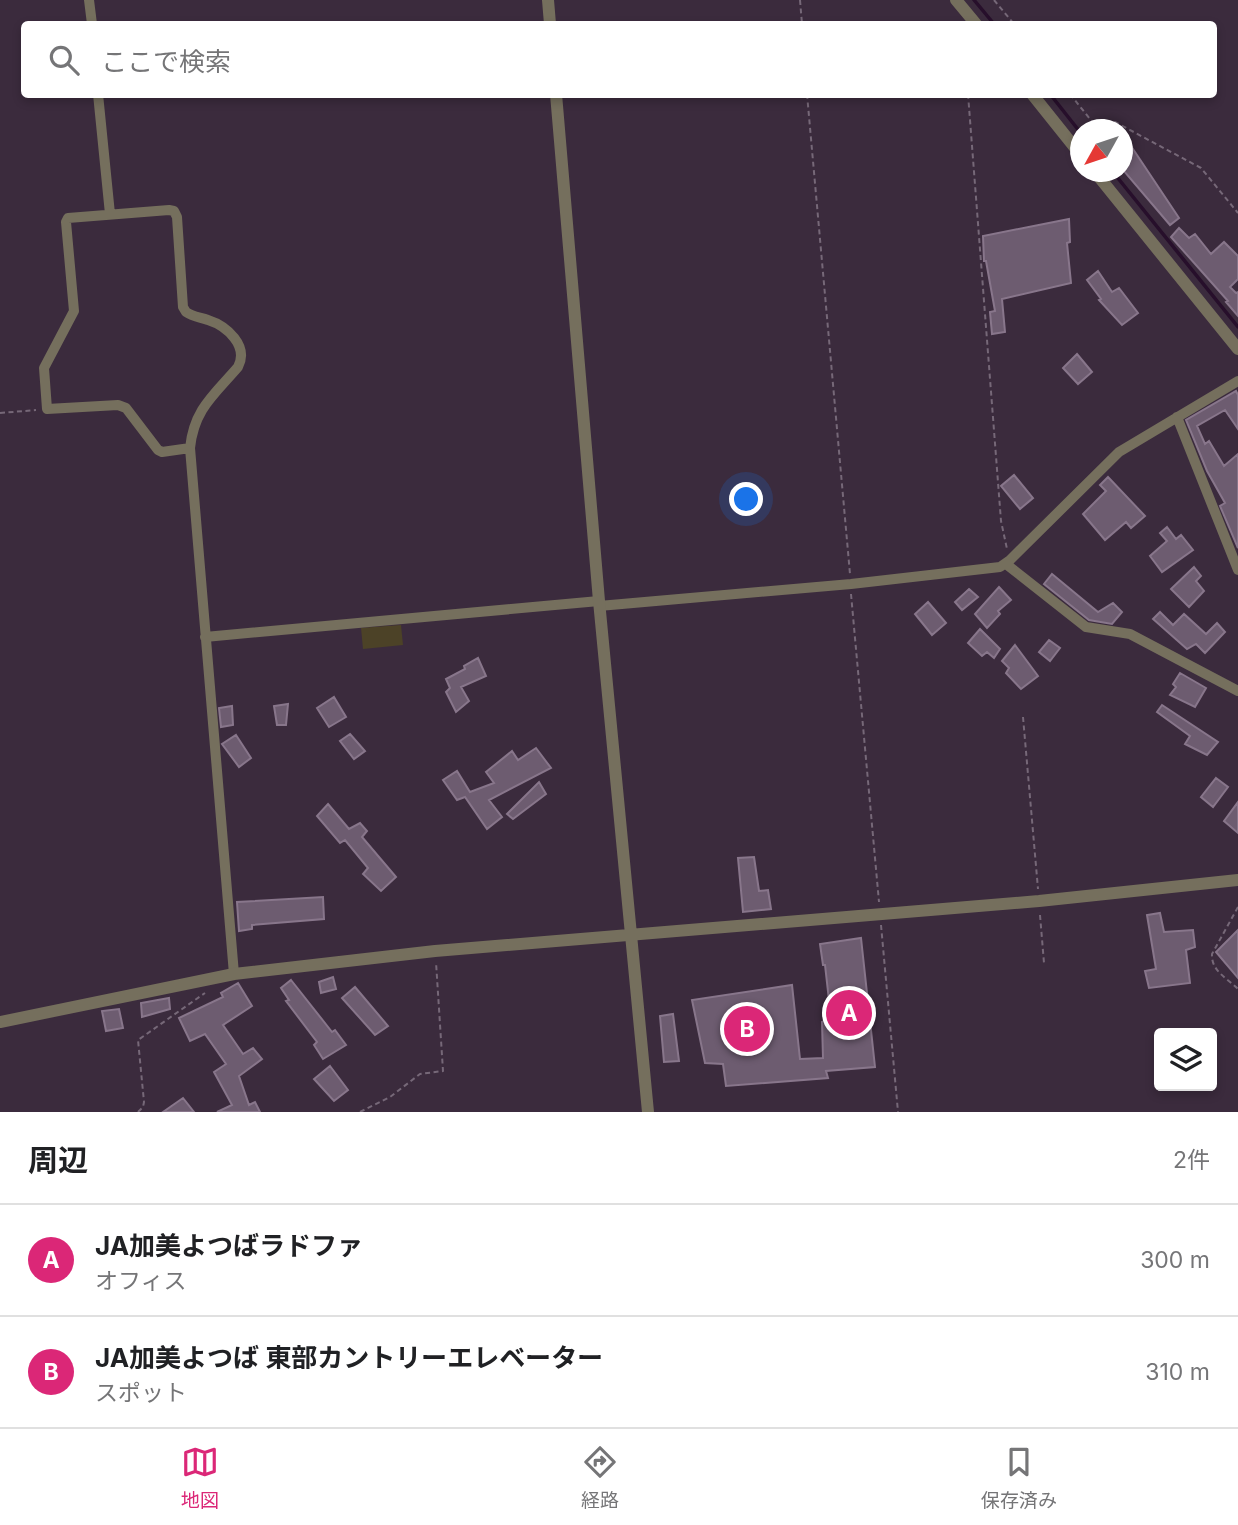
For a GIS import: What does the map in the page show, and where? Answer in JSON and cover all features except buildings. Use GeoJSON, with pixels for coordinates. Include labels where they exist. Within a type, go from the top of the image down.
{"type":"FeatureCollection","features":[{"type":"Feature","properties":{"kind":"street"},"geometry":{"type":"LineString","coordinates":[[89,0],[92,21]]}},
{"type":"Feature","properties":{"kind":"street"},"geometry":{"type":"LineString","coordinates":[[548,0],[550,21]]}},
{"type":"Feature","properties":{"kind":"street"},"geometry":{"type":"LineString","coordinates":[[956,0],[974,21]]}},
{"type":"Feature","properties":{"kind":"street"},"geometry":{"type":"LineString","coordinates":[[98,98],[110,214]]}},
{"type":"Feature","properties":{"kind":"street"},"geometry":{"type":"LineString","coordinates":[[556,98],[607,604],[648,1112]]}},
{"type":"Feature","properties":{"kind":"street"},"geometry":{"type":"LineString","coordinates":[[1035,98],[1070,142]]}},
{"type":"Feature","properties":{"kind":"street"},"geometry":{"type":"LineString","coordinates":[[1103,182],[1238,349]]}},
{"type":"Feature","properties":{"kind":"street"},"geometry":{"type":"LineString","coordinates":[[190,448],[162,452],[158,450],[131,413],[118,405],[47,409],[44,368],[74,311],[66,222],[72,217],[169,209],[174,211],[177,217],[183,307],[186,312],[223,327],[242,351],[243,358],[238,367],[196,417],[190,448],[234,974]]}},
{"type":"Feature","properties":{"kind":"street"},"geometry":{"type":"LineString","coordinates":[[205,637],[851,584],[1000,567],[1119,452],[1238,381]]}},
{"type":"Feature","properties":{"kind":"street"},"geometry":{"type":"LineString","coordinates":[[1177,417],[1238,570]]}},
{"type":"Feature","properties":{"kind":"street"},"geometry":{"type":"LineString","coordinates":[[1008,562],[1086,627],[1130,634],[1238,691]]}},
{"type":"Feature","properties":{"kind":"street"},"geometry":{"type":"LineString","coordinates":[[0,1022],[234,974],[435,951],[1039,901],[1238,880]]}},
{"type":"Feature","properties":{"kind":"path"},"geometry":{"type":"LineString","coordinates":[[800,0],[802,21]]}},
{"type":"Feature","properties":{"kind":"path"},"geometry":{"type":"LineString","coordinates":[[994,0],[1012,21]]}},
{"type":"Feature","properties":{"kind":"path"},"geometry":{"type":"LineString","coordinates":[[807,98],[898,1112]]}},
{"type":"Feature","properties":{"kind":"path"},"geometry":{"type":"LineString","coordinates":[[968,98],[1001,521],[1008,562]]}},
{"type":"Feature","properties":{"kind":"path"},"geometry":{"type":"LineString","coordinates":[[1073,98],[1094,124],[1099,126],[1115,122],[1201,168],[1238,213]]}},
{"type":"Feature","properties":{"kind":"path"},"geometry":{"type":"LineString","coordinates":[[0,413],[47,409]]}},
{"type":"Feature","properties":{"kind":"path"},"geometry":{"type":"LineString","coordinates":[[1023,717],[1044,963]]}},
{"type":"Feature","properties":{"kind":"path"},"geometry":{"type":"LineString","coordinates":[[1238,907],[1212,954],[1214,967],[1238,989]]}},
{"type":"Feature","properties":{"kind":"path"},"geometry":{"type":"LineString","coordinates":[[360,1112],[390,1097],[420,1074],[443,1071],[435,951]]}},
{"type":"Feature","properties":{"kind":"path"},"geometry":{"type":"LineString","coordinates":[[138,1112],[144,1102],[138,1040],[209,991]]}},
{"type":"Feature","properties":{"kind":"shaded area"},"geometry":{"type":"Polygon","coordinates":[[[401,625],[403,645],[363,649],[361,628],[401,625]]]}},
{"type":"Feature","properties":{"kind":"waterway"},"geometry":{"type":"LineString","coordinates":[[974,0],[992,21]]}},
{"type":"Feature","properties":{"kind":"waterway"},"geometry":{"type":"LineString","coordinates":[[1053,98],[1070,119]]}},
{"type":"Feature","properties":{"kind":"waterway"},"geometry":{"type":"LineString","coordinates":[[1121,182],[1238,327]]}},
{"type":"Feature","properties":{"kind":"place","name":"JA加美よつばラドファ"},"geometry":{"type":"Point","coordinates":[849,1013]}},
{"type":"Feature","properties":{"kind":"place","name":"JA加美よつば 東部カントリーエレベーター"},"geometry":{"type":"Point","coordinates":[747,1029]}}]}
